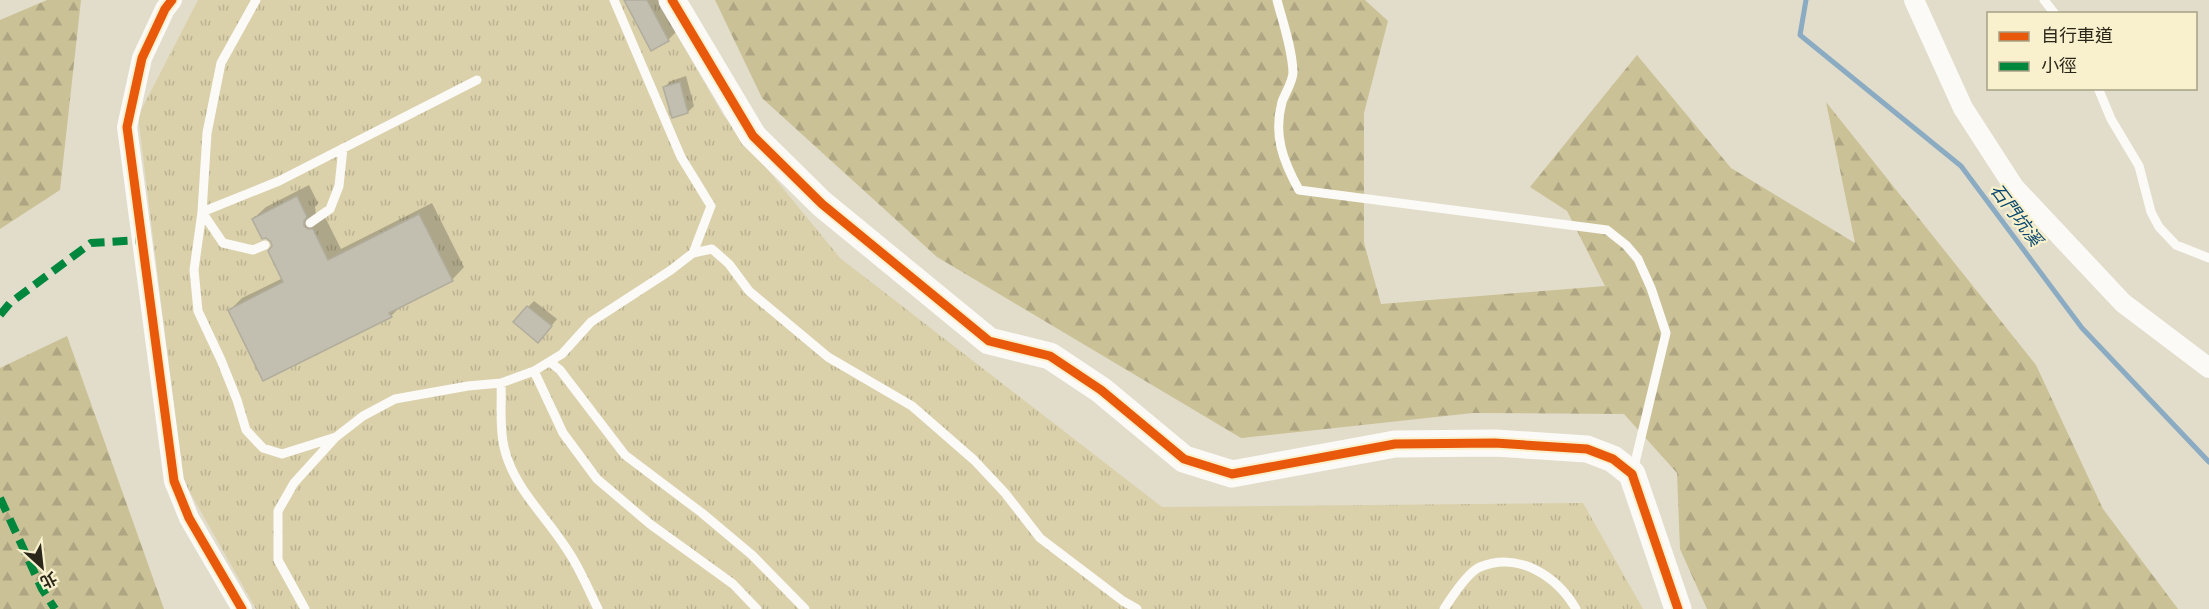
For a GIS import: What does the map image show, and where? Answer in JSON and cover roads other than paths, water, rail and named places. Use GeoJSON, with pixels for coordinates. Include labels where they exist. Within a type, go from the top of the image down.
{"type":"FeatureCollection","features":[{"type":"Feature","properties":{"kind":"street"},"geometry":{"type":"LineString","coordinates":[[172,0],[165,9],[142,58],[126,127],[174,481],[189,518],[242,609]]}},
{"type":"Feature","properties":{"kind":"street"},"geometry":{"type":"LineString","coordinates":[[672,0],[753,136],[822,204],[989,341],[1050,356],[1101,390],[1184,459],[1232,474],[1395,444],[1495,443],[1587,449],[1613,459],[1632,474],[1678,609]]}},
{"type":"Feature","properties":{"kind":"street"},"geometry":{"type":"LineString","coordinates":[[1914,0],[1963,108],[2014,187],[2122,303],[2209,368]]}},
{"type":"Feature","properties":{"kind":"lane"},"geometry":{"type":"LineString","coordinates":[[256,0],[221,63],[207,133],[202,213],[194,270],[198,311],[221,360],[246,430],[263,448],[282,454],[336,437]]}},
{"type":"Feature","properties":{"kind":"lane"},"geometry":{"type":"LineString","coordinates":[[614,0],[681,157],[711,206],[693,253]]}},
{"type":"Feature","properties":{"kind":"lane"},"geometry":{"type":"LineString","coordinates":[[1277,0],[1293,74],[1282,104],[1278,140],[1289,172],[1299,190],[1607,230],[1626,245],[1638,259],[1651,288],[1666,333],[1632,474]]}},
{"type":"Feature","properties":{"kind":"lane"},"geometry":{"type":"LineString","coordinates":[[202,213],[279,181],[477,80]]}},
{"type":"Feature","properties":{"kind":"lane"},"geometry":{"type":"LineString","coordinates":[[2099,90],[2111,119],[2139,166],[2151,212],[2159,227],[2176,245],[2209,258]]}},
{"type":"Feature","properties":{"kind":"lane"},"geometry":{"type":"LineString","coordinates":[[310,223],[330,209],[339,186],[344,148]]}},
{"type":"Feature","properties":{"kind":"lane"},"geometry":{"type":"LineString","coordinates":[[202,213],[223,243],[253,250],[265,245]]}},
{"type":"Feature","properties":{"kind":"lane"},"geometry":{"type":"LineString","coordinates":[[305,609],[278,560],[278,511],[294,483],[336,437],[363,416],[394,399],[468,386],[501,383],[534,371],[562,354],[591,322],[693,253],[712,249],[729,264],[749,291],[828,357],[912,406],[974,460],[1005,493],[1040,538],[1123,601],[1137,609]]}},
{"type":"Feature","properties":{"kind":"lane"},"geometry":{"type":"LineString","coordinates":[[550,362],[560,370],[626,454],[752,555],[805,609]]}},
{"type":"Feature","properties":{"kind":"lane"},"geometry":{"type":"LineString","coordinates":[[534,371],[563,433],[597,479],[650,524],[733,584],[757,609]]}},
{"type":"Feature","properties":{"kind":"lane"},"geometry":{"type":"LineString","coordinates":[[501,383],[504,447],[515,475],[537,510],[567,549],[598,609]]}},
{"type":"Feature","properties":{"kind":"lane"},"geometry":{"type":"LineString","coordinates":[[1444,609],[1478,568],[1504,562],[1527,564],[1551,579],[1572,600],[1576,609]]}},
{"type":"Feature","properties":{"kind":"waterway","name":"石門坑溪"},"geometry":{"type":"LineString","coordinates":[[1806,0],[1800,35],[1961,166],[2082,328],[2209,462]]}}]}
